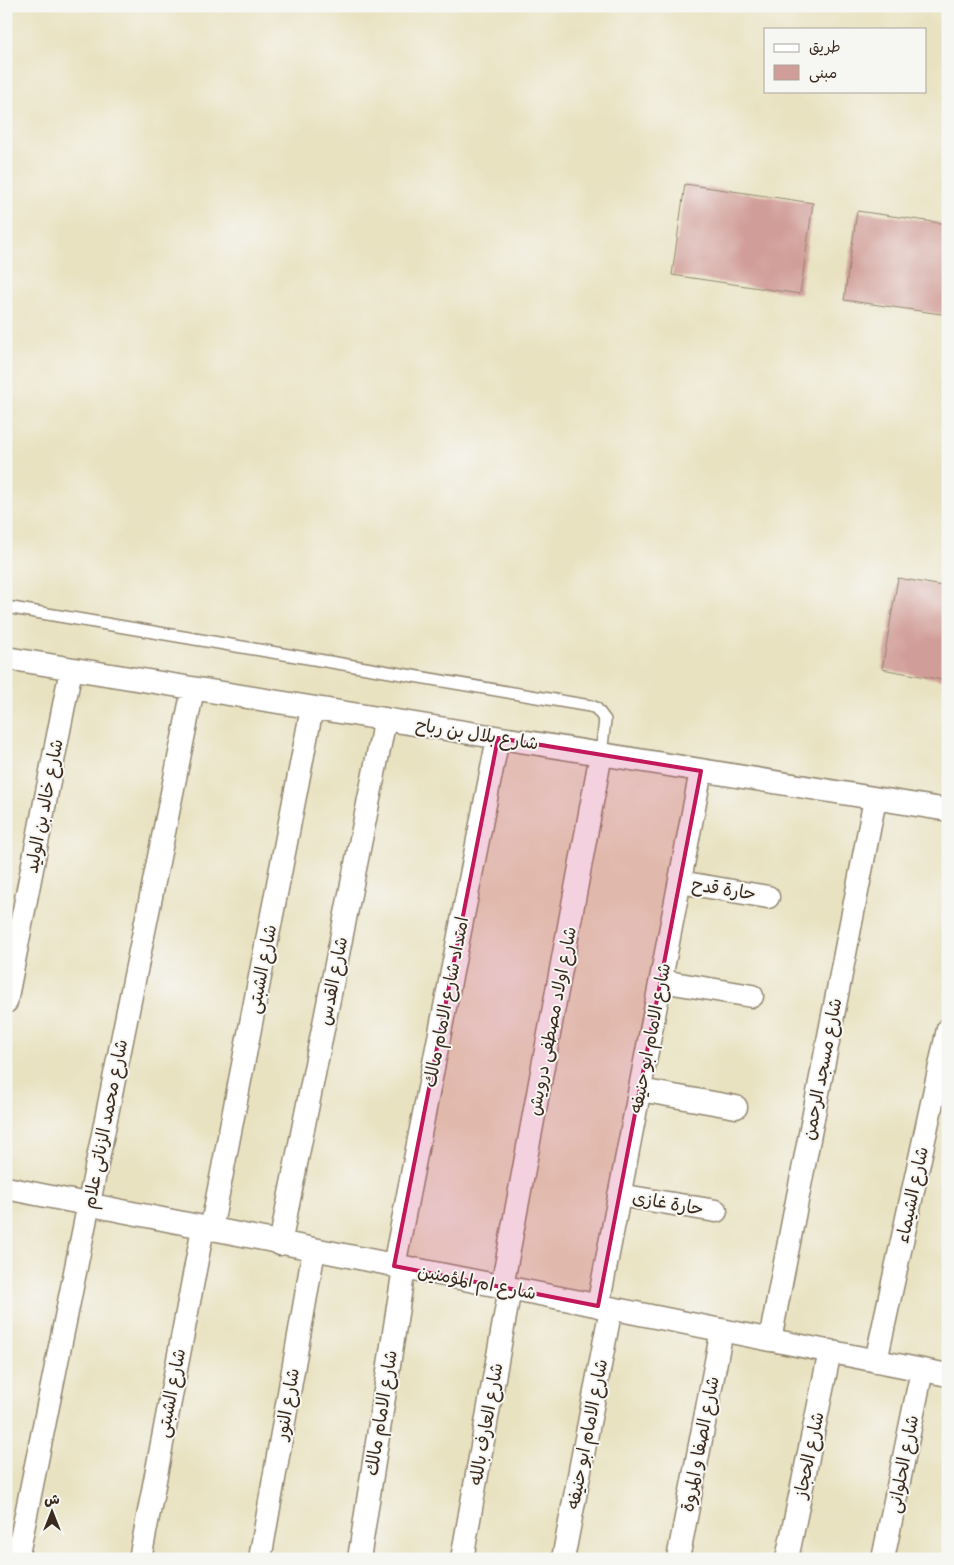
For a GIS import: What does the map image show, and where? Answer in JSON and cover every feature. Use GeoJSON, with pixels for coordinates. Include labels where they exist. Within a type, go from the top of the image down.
{"type":"FeatureCollection","features":[{"type":"Feature","properties":{"kind":"street","name":"شارع بلال بن رباح"},"geometry":{"type":"LineString","coordinates":[[6,658],[948,810]]}},
{"type":"Feature","properties":{"kind":"street","name":"شارع خالد بن الوليد"},"geometry":{"type":"LineString","coordinates":[[6,1002],[71,669]]}},
{"type":"Feature","properties":{"kind":"street","name":"شارع محمد الزناتى علام"},"geometry":{"type":"LineString","coordinates":[[17,1559],[193,688]]}},
{"type":"Feature","properties":{"kind":"street","name":"شارع الشبتى"},"geometry":{"type":"LineString","coordinates":[[140,1559],[312,708]]}},
{"type":"Feature","properties":{"kind":"street","name":"شارع القدس"},"geometry":{"type":"LineString","coordinates":[[280,1244],[385,719]]}},
{"type":"Feature","properties":{"kind":"street","name":"امتداد شارع الامام مالك"},"geometry":{"type":"LineString","coordinates":[[399,1267],[498,738]]}},
{"type":"Feature","properties":{"kind":"street","name":"شارع اولاد مصطفى درويش"},"geometry":{"type":"LineString","coordinates":[[506,1288],[601,754]]}},
{"type":"Feature","properties":{"kind":"street","name":"شارع الامام ابو حنيفه"},"geometry":{"type":"LineString","coordinates":[[563,1559],[605,1307],[620,1195],[702,771]]}},
{"type":"Feature","properties":{"kind":"street","name":"شارع مسجد الرحمن"},"geometry":{"type":"LineString","coordinates":[[770,1340],[875,799]]}},
{"type":"Feature","properties":{"kind":"street","name":"حارة قدح"},"geometry":{"type":"LineString","coordinates":[[680,882],[768,897]]}},
{"type":"Feature","properties":{"kind":"street"},"geometry":{"type":"LineString","coordinates":[[661,980],[752,996]]}},
{"type":"Feature","properties":{"kind":"street","name":"شارع الشيماء"},"geometry":{"type":"LineString","coordinates":[[876,1360],[948,1029]]}},
{"type":"Feature","properties":{"kind":"street"},"geometry":{"type":"LineString","coordinates":[[640,1090],[736,1107]]}},
{"type":"Feature","properties":{"kind":"street","name":"شارع ام المؤمنين"},"geometry":{"type":"LineString","coordinates":[[6,1188],[280,1244],[948,1375]]}},
{"type":"Feature","properties":{"kind":"street","name":"حارة غازى"},"geometry":{"type":"LineString","coordinates":[[620,1195],[716,1211]]}},
{"type":"Feature","properties":{"kind":"street","name":"شارع النور"},"geometry":{"type":"LineString","coordinates":[[260,1559],[314,1250]]}},
{"type":"Feature","properties":{"kind":"street","name":"شارع الامام مالك"},"geometry":{"type":"LineString","coordinates":[[359,1559],[399,1267]]}},
{"type":"Feature","properties":{"kind":"street","name":"شارع العارف بالله"},"geometry":{"type":"LineString","coordinates":[[462,1559],[506,1288]]}},
{"type":"Feature","properties":{"kind":"street","name":"شارع الصفا و المروة"},"geometry":{"type":"LineString","coordinates":[[678,1559],[722,1330]]}},
{"type":"Feature","properties":{"kind":"street","name":"شارع الحجاز"},"geometry":{"type":"LineString","coordinates":[[787,1559],[830,1352]]}},
{"type":"Feature","properties":{"kind":"street","name":"شارع الحلوانى"},"geometry":{"type":"LineString","coordinates":[[883,1559],[922,1370]]}},
{"type":"Feature","properties":{"kind":"lane"},"geometry":{"type":"LineString","coordinates":[[6,607],[590,706],[596,708],[604,720],[601,754]]}},
{"type":"Feature","properties":{"kind":"highlighted area"},"geometry":{"type":"Polygon","coordinates":[[[498,738],[701,771],[598,1306],[394,1266],[498,738]]]}},
{"type":"Feature","properties":{"kind":"building"},"geometry":{"type":"Polygon","coordinates":[[[685,184],[813,203],[800,294],[672,275],[685,184]]]}},
{"type":"Feature","properties":{"kind":"building"},"geometry":{"type":"Polygon","coordinates":[[[857,211],[948,224],[948,315],[844,300],[857,211]]]}},
{"type":"Feature","properties":{"kind":"building"},"geometry":{"type":"Polygon","coordinates":[[[898,578],[948,587],[948,681],[882,669],[898,578]]]}}]}
